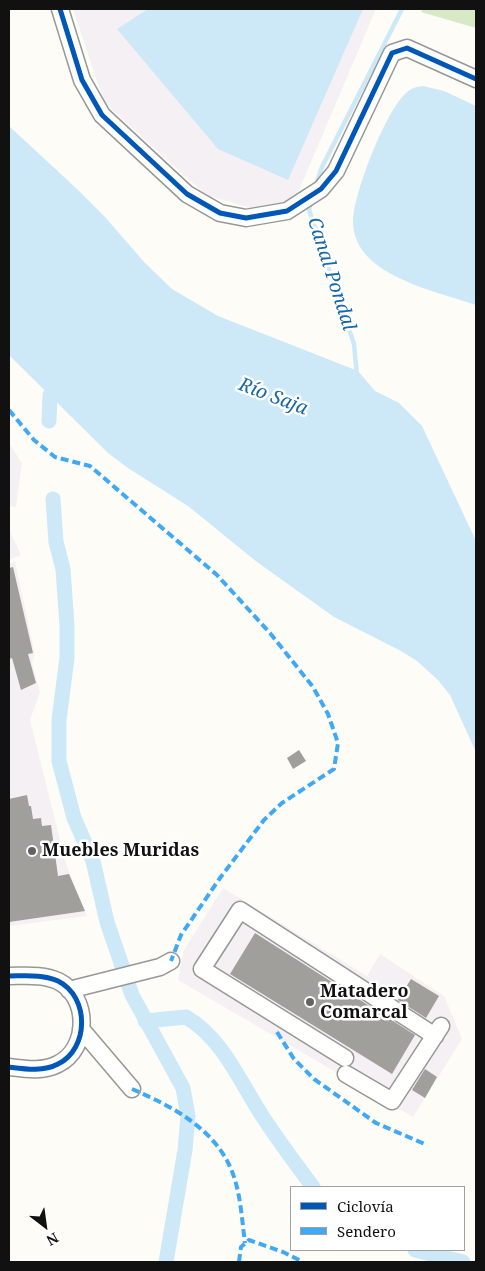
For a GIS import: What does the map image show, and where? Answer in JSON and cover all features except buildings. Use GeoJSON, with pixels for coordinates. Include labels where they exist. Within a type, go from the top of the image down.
{"type":"FeatureCollection","features":[{"type":"Feature","properties":{"kind":"street"},"geometry":{"type":"LineString","coordinates":[[60,9],[82,80],[102,115],[187,194],[220,213],[246,218],[287,211],[315,192],[336,171],[392,53],[407,48],[476,78]]}},
{"type":"Feature","properties":{"kind":"street"},"geometry":{"type":"LineString","coordinates":[[240,910],[438,1031],[392,1102],[345,1066],[202,969],[240,910]]}},
{"type":"Feature","properties":{"kind":"street"},"geometry":{"type":"LineString","coordinates":[[69,990],[166,964]]}},
{"type":"Feature","properties":{"kind":"street"},"geometry":{"type":"LineString","coordinates":[[9,976],[38,975],[60,982],[69,990],[80,1008],[82,1020],[78,1045],[69,1057],[58,1064],[44,1069],[9,1067]]}},
{"type":"Feature","properties":{"kind":"street"},"geometry":{"type":"LineString","coordinates":[[81,1029],[132,1088]]}},
{"type":"Feature","properties":{"kind":"shaded area"},"geometry":{"type":"Polygon","coordinates":[[[73,9],[376,9],[294,202],[254,209],[206,195],[104,102],[73,9]]]}},
{"type":"Feature","properties":{"kind":"shaded area"},"geometry":{"type":"Polygon","coordinates":[[[9,443],[22,463],[16,507],[9,506],[9,443]]]}},
{"type":"Feature","properties":{"kind":"shaded area"},"geometry":{"type":"Polygon","coordinates":[[[9,529],[21,555],[9,560],[9,529]]]}},
{"type":"Feature","properties":{"kind":"shaded area"},"geometry":{"type":"Polygon","coordinates":[[[15,561],[35,655],[32,662],[40,692],[30,720],[66,864],[87,916],[9,926],[9,564],[15,561]]]}},
{"type":"Feature","properties":{"kind":"shaded area"},"geometry":{"type":"Polygon","coordinates":[[[223,888],[367,976],[380,954],[444,996],[462,1039],[413,1117],[178,980],[184,950],[223,888]]]}},
{"type":"Feature","properties":{"kind":"green space"},"geometry":{"type":"Polygon","coordinates":[[[423,9],[476,9],[476,28],[421,12],[423,9]]]}},
{"type":"Feature","properties":{"kind":"water"},"geometry":{"type":"Polygon","coordinates":[[[148,9],[363,9],[288,180],[218,149],[117,29],[148,9]]]}},
{"type":"Feature","properties":{"kind":"water"},"geometry":{"type":"Polygon","coordinates":[[[423,86],[444,91],[476,106],[476,305],[414,285],[384,270],[362,250],[354,233],[353,221],[359,192],[380,134],[389,117],[406,93],[416,87],[423,86]]]}},
{"type":"Feature","properties":{"kind":"water","name":"Río Saja"},"geometry":{"type":"Polygon","coordinates":[[[9,126],[105,217],[145,263],[172,289],[218,316],[358,371],[375,391],[399,403],[422,426],[476,541],[476,752],[450,695],[438,680],[417,661],[334,617],[257,562],[188,506],[108,453],[9,355],[9,126]]]}},
{"type":"Feature","properties":{"kind":"waterway","name":"Canal Pondal"},"geometry":{"type":"LineString","coordinates":[[316,185],[322,167],[402,9]]}},
{"type":"Feature","properties":{"kind":"waterway","name":"Canal Pondal"},"geometry":{"type":"LineString","coordinates":[[311,202],[309,210],[354,344],[357,376]]}},
{"type":"Feature","properties":{"kind":"waterway"},"geometry":{"type":"LineString","coordinates":[[49,421],[50,395]]}},
{"type":"Feature","properties":{"kind":"waterway"},"geometry":{"type":"LineString","coordinates":[[53,499],[56,542],[63,569],[67,625],[67,658],[59,720],[59,761],[74,818],[93,861],[107,922],[132,995],[183,1088],[188,1116],[185,1150],[166,1262]]}},
{"type":"Feature","properties":{"kind":"waterway"},"geometry":{"type":"LineString","coordinates":[[145,1021],[186,1017],[199,1026],[220,1048],[273,1133],[312,1186]]}},
{"type":"Feature","properties":{"kind":"waterway"},"geometry":{"type":"LineString","coordinates":[[419,1251],[463,1262]]}},
{"type":"Feature","properties":{"kind":"marked path"},"geometry":{"type":"LineString","coordinates":[[9,410],[34,440],[55,457],[90,466],[217,575],[270,633],[313,687],[328,714],[338,743],[334,769],[282,803],[264,820],[220,878],[181,935],[171,961]]}},
{"type":"Feature","properties":{"kind":"marked path"},"geometry":{"type":"LineString","coordinates":[[277,1032],[294,1059],[314,1079],[376,1123],[427,1145]]}},
{"type":"Feature","properties":{"kind":"marked path"},"geometry":{"type":"LineString","coordinates":[[132,1089],[164,1104],[193,1122],[218,1146],[234,1177],[240,1201],[245,1243]]}},
{"type":"Feature","properties":{"kind":"marked path"},"geometry":{"type":"LineString","coordinates":[[239,1262],[241,1247],[249,1240],[283,1252],[303,1262]]}},
{"type":"Feature","properties":{"kind":"cycle path"},"geometry":{"type":"LineString","coordinates":[[60,9],[82,80],[102,115],[187,194],[220,213],[246,218],[287,211],[321,189],[336,171],[392,53],[407,48],[476,79]]}},
{"type":"Feature","properties":{"kind":"cycle path"},"geometry":{"type":"LineString","coordinates":[[9,976],[40,976],[58,981],[76,999],[82,1023],[76,1047],[68,1057],[58,1064],[40,1069],[9,1067]]}},
{"type":"Feature","properties":{"kind":"place","name":"Muebles Muridas"},"geometry":{"type":"Point","coordinates":[32,851]}},
{"type":"Feature","properties":{"kind":"place","name":"Matadero Comarcal"},"geometry":{"type":"Point","coordinates":[310,1002]}}]}
